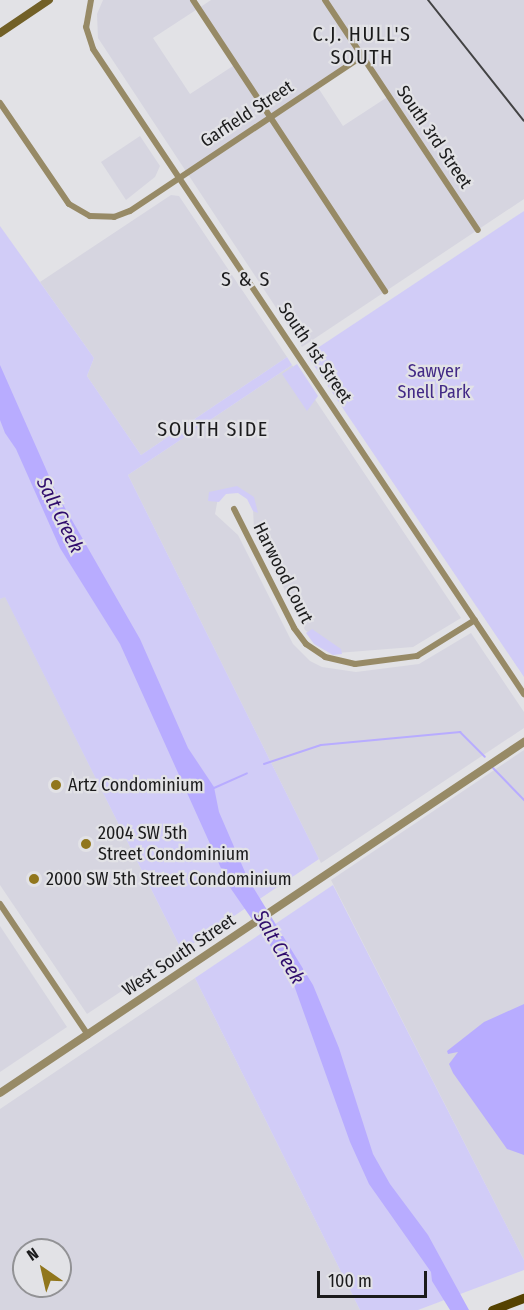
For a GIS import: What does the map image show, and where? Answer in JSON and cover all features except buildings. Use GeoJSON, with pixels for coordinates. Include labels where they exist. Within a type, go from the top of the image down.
{"type":"FeatureCollection","features":[{"type":"Feature","properties":{"kind":"main road"},"geometry":{"type":"LineString","coordinates":[[0,33],[49,0]]}},
{"type":"Feature","properties":{"kind":"main road"},"geometry":{"type":"LineString","coordinates":[[492,1310],[523,1298]]}},
{"type":"Feature","properties":{"kind":"street","name":"South 1st Street"},"geometry":{"type":"LineString","coordinates":[[91,0],[86,27],[93,49],[524,694]]}},
{"type":"Feature","properties":{"kind":"street"},"geometry":{"type":"LineString","coordinates":[[193,0],[385,291]]}},
{"type":"Feature","properties":{"kind":"street","name":"South 3rd Street"},"geometry":{"type":"LineString","coordinates":[[325,0],[478,230]]}},
{"type":"Feature","properties":{"kind":"street","name":"Garfield Street"},"geometry":{"type":"LineString","coordinates":[[0,103],[60,194],[79,212],[99,217],[121,215],[362,56]]}},
{"type":"Feature","properties":{"kind":"street","name":"Harwood Court"},"geometry":{"type":"LineString","coordinates":[[234,509],[294,628],[306,644],[325,657],[355,664],[417,656],[475,620]]}},
{"type":"Feature","properties":{"kind":"street","name":"West South Street"},"geometry":{"type":"LineString","coordinates":[[0,1093],[524,742]]}},
{"type":"Feature","properties":{"kind":"street"},"geometry":{"type":"LineString","coordinates":[[0,904],[88,1035]]}},
{"type":"Feature","properties":{"kind":"shaded area"},"geometry":{"type":"Polygon","coordinates":[[[103,0],[193,0],[199,8],[211,0],[524,0],[524,199],[302,347],[98,38],[97,14],[103,0]],[[199,8],[153,38],[190,94],[236,64],[199,8]],[[362,57],[317,86],[343,126],[389,96],[362,57]]]}},
{"type":"Feature","properties":{"kind":"shaded area"},"geometry":{"type":"Polygon","coordinates":[[[140,136],[160,166],[155,177],[126,200],[101,162],[140,136]]]}},
{"type":"Feature","properties":{"kind":"shaded area"},"geometry":{"type":"Polygon","coordinates":[[[171,195],[179,196],[287,357],[141,455],[87,376],[94,358],[40,282],[171,195]]]}},
{"type":"Feature","properties":{"kind":"shaded area"},"geometry":{"type":"Polygon","coordinates":[[[292,365],[461,618],[413,647],[337,653],[305,630],[254,530],[253,508],[246,494],[231,490],[218,498],[215,514],[238,535],[293,644],[310,661],[322,667],[356,672],[419,664],[471,633],[524,712],[524,728],[321,863],[128,475],[292,365]]]}},
{"type":"Feature","properties":{"kind":"shaded area"},"geometry":{"type":"Polygon","coordinates":[[[5,596],[182,951],[87,1014],[0,885],[0,599],[5,596]]]}},
{"type":"Feature","properties":{"kind":"shaded area"},"geometry":{"type":"Polygon","coordinates":[[[524,750],[524,1260],[331,880],[524,750]]]}},
{"type":"Feature","properties":{"kind":"shaded area"},"geometry":{"type":"Polygon","coordinates":[[[0,926],[67,1027],[0,1072],[0,926]]]}},
{"type":"Feature","properties":{"kind":"shaded area"},"geometry":{"type":"Polygon","coordinates":[[[195,978],[360,1310],[0,1310],[0,1109],[195,978]]]}},
{"type":"Feature","properties":{"kind":"green space","name":"Sawyer Snell Park"},"geometry":{"type":"Polygon","coordinates":[[[524,211],[524,677],[307,355],[524,211]]]}},
{"type":"Feature","properties":{"kind":"green space"},"geometry":{"type":"Polygon","coordinates":[[[0,226],[94,358],[87,376],[141,455],[287,357],[292,365],[128,475],[319,859],[182,951],[5,597],[0,599],[0,226]]]}},
{"type":"Feature","properties":{"kind":"green space"},"geometry":{"type":"Polygon","coordinates":[[[297,364],[318,396],[307,411],[282,374],[297,364]]]}},
{"type":"Feature","properties":{"kind":"green space"},"geometry":{"type":"Polygon","coordinates":[[[237,486],[254,497],[258,513],[253,511],[247,499],[238,493],[226,494],[219,502],[208,501],[209,492],[237,486]]]}},
{"type":"Feature","properties":{"kind":"green space"},"geometry":{"type":"Polygon","coordinates":[[[312,629],[341,649],[342,654],[333,655],[314,644],[306,633],[312,629]]]}},
{"type":"Feature","properties":{"kind":"green space"},"geometry":{"type":"Polygon","coordinates":[[[333,885],[524,1260],[524,1270],[418,1310],[360,1310],[195,978],[333,885]]]}},
{"type":"Feature","properties":{"kind":"water","name":"Salt Creek"},"geometry":{"type":"Polygon","coordinates":[[[0,365],[57,494],[140,639],[188,748],[214,787],[219,812],[248,879],[313,985],[339,1048],[373,1154],[390,1184],[428,1235],[469,1310],[450,1310],[432,1281],[431,1272],[369,1184],[350,1142],[290,974],[229,886],[120,644],[60,548],[16,449],[5,433],[0,420],[0,365]]]}},
{"type":"Feature","properties":{"kind":"water"},"geometry":{"type":"Polygon","coordinates":[[[524,1004],[524,1155],[507,1149],[453,1073],[449,1064],[458,1052],[448,1054],[447,1051],[484,1022],[524,1004]]]}},
{"type":"Feature","properties":{"kind":"waterway"},"geometry":{"type":"LineString","coordinates":[[264,764],[321,745],[460,732],[485,757]]}},
{"type":"Feature","properties":{"kind":"waterway"},"geometry":{"type":"LineString","coordinates":[[493,768],[524,800]]}},
{"type":"Feature","properties":{"kind":"waterway"},"geometry":{"type":"LineString","coordinates":[[214,788],[247,773]]}},
{"type":"Feature","properties":{"kind":"railway"},"geometry":{"type":"LineString","coordinates":[[428,0],[524,121]]}},
{"type":"Feature","properties":{"kind":"place","name":"Artz Condominium"},"geometry":{"type":"Point","coordinates":[56,785]}},
{"type":"Feature","properties":{"kind":"place","name":"2004 SW 5th Street Condominium"},"geometry":{"type":"Point","coordinates":[86,844]}},
{"type":"Feature","properties":{"kind":"place","name":"2000 SW 5th Street Condominium"},"geometry":{"type":"Point","coordinates":[34,879]}},
{"type":"Feature","properties":{"kind":"district","name":"C.J. HULL'S SOUTH"},"geometry":{"type":"Point","coordinates":[362,46]}},
{"type":"Feature","properties":{"kind":"district","name":"S & S"},"geometry":{"type":"Point","coordinates":[246,279]}},
{"type":"Feature","properties":{"kind":"district","name":"SOUTH SIDE"},"geometry":{"type":"Point","coordinates":[213,429]}}]}
